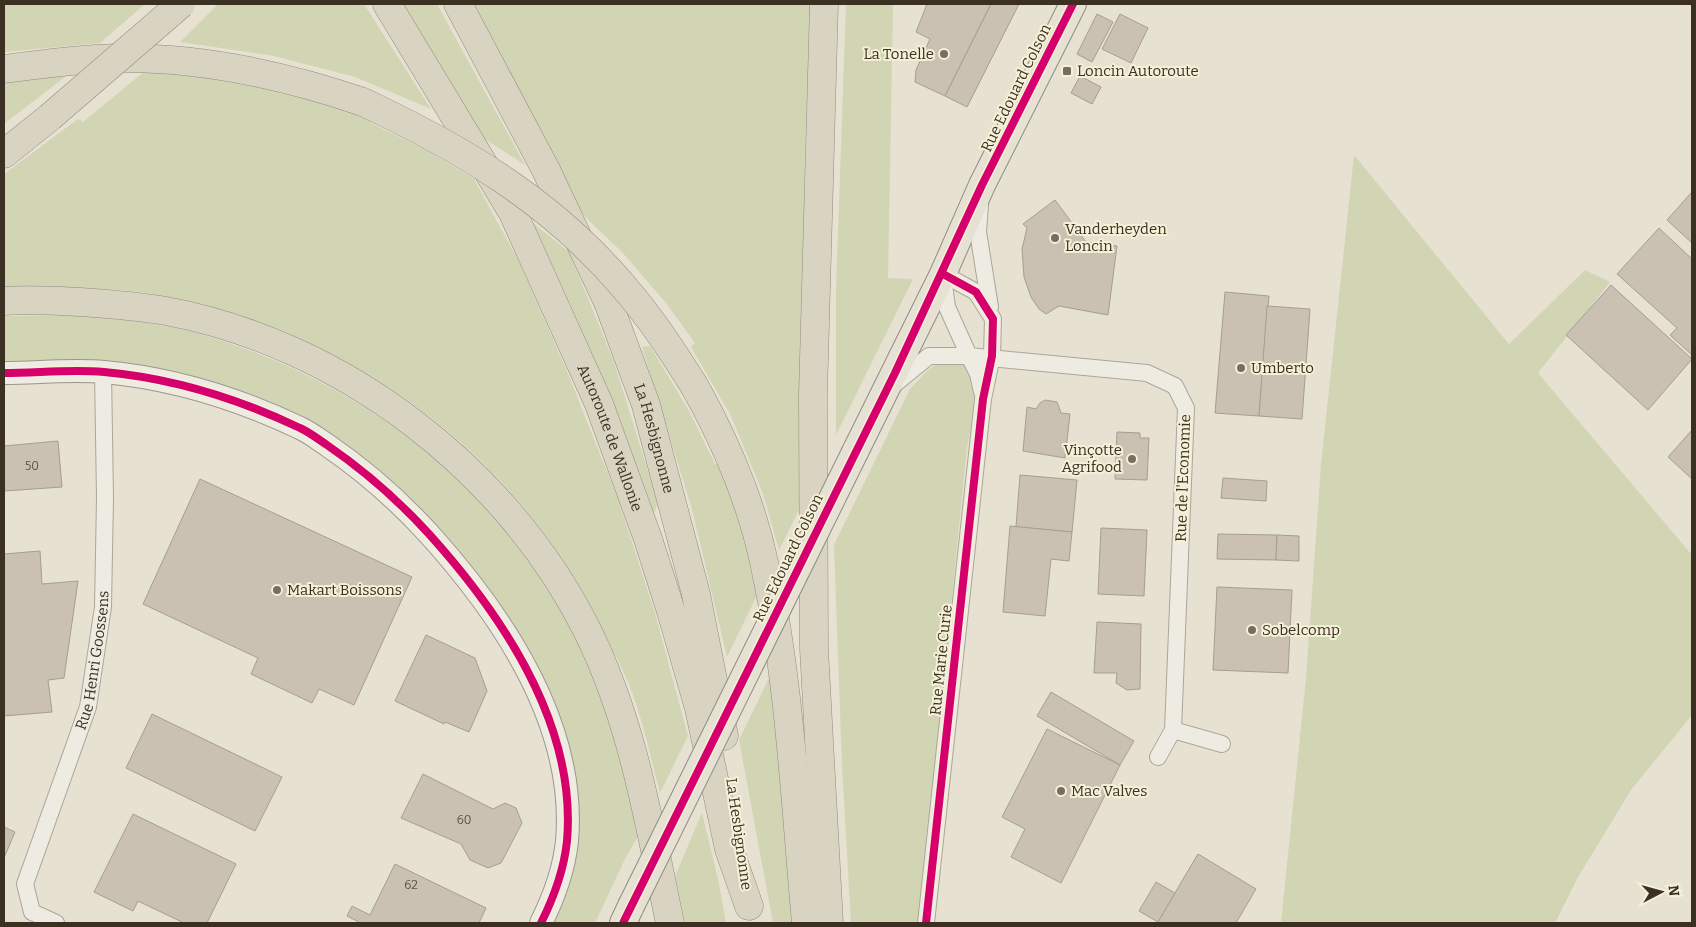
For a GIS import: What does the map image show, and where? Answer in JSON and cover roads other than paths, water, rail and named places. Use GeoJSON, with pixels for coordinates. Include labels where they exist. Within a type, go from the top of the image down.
{"type":"FeatureCollection","features":[{"type":"Feature","properties":{"kind":"highway"},"geometry":{"type":"LineString","coordinates":[[4,154],[50,117],[181,4]]}},
{"type":"Feature","properties":{"kind":"highway","name":"Autoroute de Wallonie"},"geometry":{"type":"LineString","coordinates":[[387,4],[513,213],[599,404],[648,539],[671,610],[699,708],[729,849],[750,915]]}},
{"type":"Feature","properties":{"kind":"highway","name":"La Hesbignonne"},"geometry":{"type":"LineString","coordinates":[[458,4],[550,178],[608,302],[646,405],[696,594],[711,666],[743,848],[750,915]]}},
{"type":"Feature","properties":{"kind":"highway"},"geometry":{"type":"LineString","coordinates":[[824,4],[813,395],[814,649],[829,923]]}},
{"type":"Feature","properties":{"kind":"highway"},"geometry":{"type":"LineString","coordinates":[[4,70],[55,62],[118,58],[187,61],[254,72],[309,84],[363,102],[440,139],[492,170],[583,243],[625,288],[662,335],[710,414],[742,489],[764,562],[782,668],[806,923]]}},
{"type":"Feature","properties":{"kind":"highway"},"geometry":{"type":"LineString","coordinates":[[4,301],[116,304],[167,311],[220,324],[309,359],[406,417],[444,449],[480,483],[518,524],[553,572],[587,630],[616,695],[638,769],[670,923]]}},
{"type":"Feature","properties":{"kind":"main road","name":"Rue Edouard Colson"},"geometry":{"type":"LineString","coordinates":[[627,915],[886,390],[979,194],[1073,4]]}},
{"type":"Feature","properties":{"kind":"street"},"geometry":{"type":"LineString","coordinates":[[979,194],[978,232],[993,318],[992,356],[983,399]]}},
{"type":"Feature","properties":{"kind":"street"},"geometry":{"type":"LineString","coordinates":[[942,274],[976,292],[993,318]]}},
{"type":"Feature","properties":{"kind":"street"},"geometry":{"type":"LineString","coordinates":[[942,274],[947,307],[978,374],[983,399]]}},
{"type":"Feature","properties":{"kind":"street","name":"Rue de l'Economie"},"geometry":{"type":"LineString","coordinates":[[886,390],[929,356],[969,356],[979,358],[992,356],[1147,373],[1175,386],[1186,408],[1173,730],[1158,757]]}},
{"type":"Feature","properties":{"kind":"street"},"geometry":{"type":"LineString","coordinates":[[4,373],[103,372],[171,383],[235,401],[302,429],[354,464],[403,506],[459,568],[501,624],[532,679],[553,731],[566,792],[567,842],[556,893],[541,923]]}},
{"type":"Feature","properties":{"kind":"street","name":"Rue Henri Goossens"},"geometry":{"type":"LineString","coordinates":[[56,923],[32,912],[24,884],[88,707],[103,607],[106,498],[103,372]]}},
{"type":"Feature","properties":{"kind":"street","name":"Rue Marie Curie"},"geometry":{"type":"LineString","coordinates":[[926,923],[983,399]]}},
{"type":"Feature","properties":{"kind":"street"},"geometry":{"type":"LineString","coordinates":[[1173,730],[1222,744]]}},
{"type":"Feature","properties":{"kind":"place","name":"La Tonelle"},"geometry":{"type":"Point","coordinates":[944,54]}},
{"type":"Feature","properties":{"kind":"place","name":"Loncin Autoroute"},"geometry":{"type":"Point","coordinates":[1067,71]}},
{"type":"Feature","properties":{"kind":"place","name":"Vanderheyden Loncin"},"geometry":{"type":"Point","coordinates":[1055,238]}},
{"type":"Feature","properties":{"kind":"place","name":"Umberto"},"geometry":{"type":"Point","coordinates":[1241,368]}},
{"type":"Feature","properties":{"kind":"place","name":"Vinçotte Agrifood"},"geometry":{"type":"Point","coordinates":[1132,459]}},
{"type":"Feature","properties":{"kind":"place","name":"Makart Boissons"},"geometry":{"type":"Point","coordinates":[277,590]}},
{"type":"Feature","properties":{"kind":"place","name":"Sobelcomp"},"geometry":{"type":"Point","coordinates":[1252,630]}},
{"type":"Feature","properties":{"kind":"place","name":"Mac Valves"},"geometry":{"type":"Point","coordinates":[1061,791]}}]}
